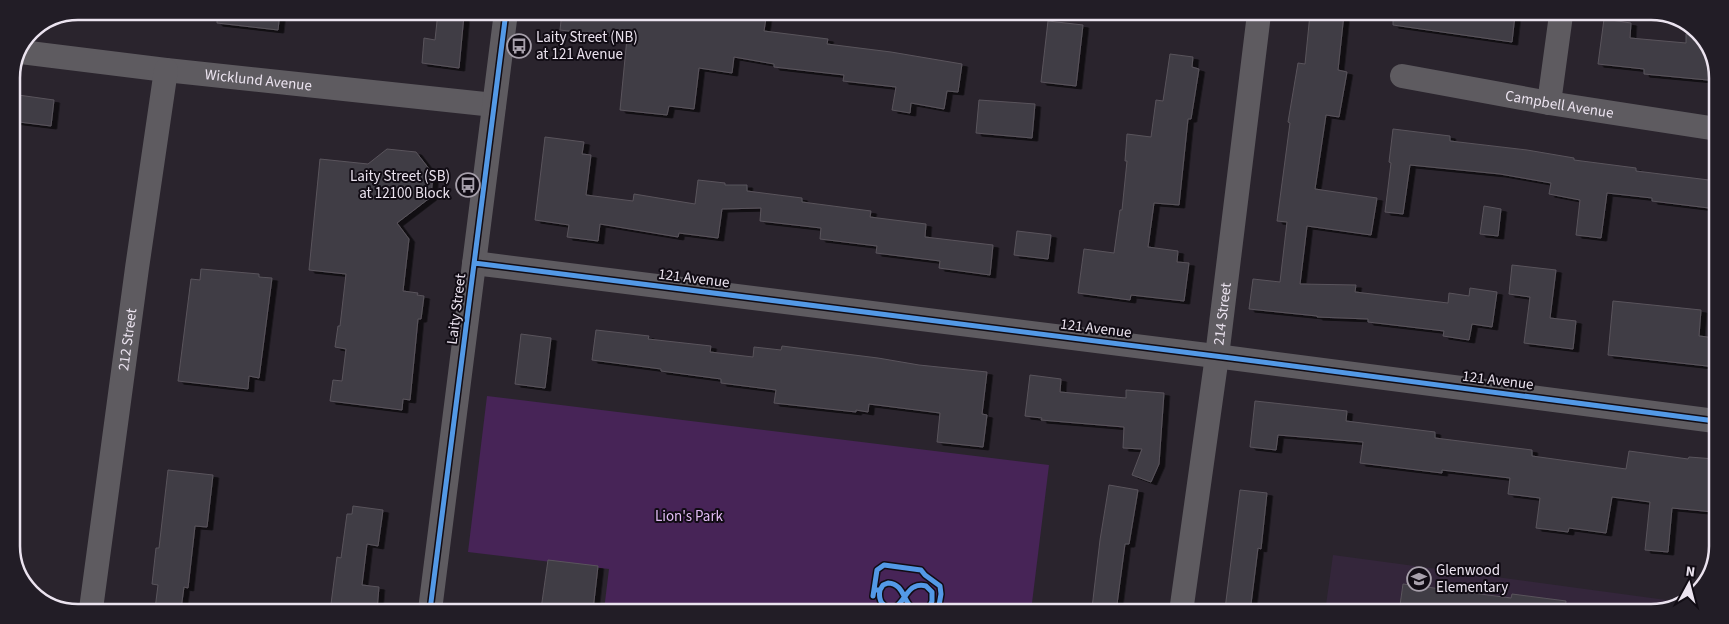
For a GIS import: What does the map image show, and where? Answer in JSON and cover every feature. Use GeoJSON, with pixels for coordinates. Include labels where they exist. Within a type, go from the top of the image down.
{"type":"FeatureCollection","features":[{"type":"Feature","properties":{"kind":"street","name":"Laity Street"},"geometry":{"type":"LineString","coordinates":[[431,604],[505,20]]}},
{"type":"Feature","properties":{"kind":"street","name":"214 Street"},"geometry":{"type":"LineString","coordinates":[[1182,604],[1217,356],[1258,20]]}},
{"type":"Feature","properties":{"kind":"street"},"geometry":{"type":"LineString","coordinates":[[1549,103],[1560,20]]}},
{"type":"Feature","properties":{"kind":"street","name":"Wicklund Avenue"},"geometry":{"type":"LineString","coordinates":[[26,53],[166,70],[494,105]]}},
{"type":"Feature","properties":{"kind":"street","name":"212 Street"},"geometry":{"type":"LineString","coordinates":[[92,604],[166,70]]}},
{"type":"Feature","properties":{"kind":"street","name":"Campbell Avenue"},"geometry":{"type":"LineString","coordinates":[[1402,76],[1549,103],[1709,128]]}},
{"type":"Feature","properties":{"kind":"street","name":"121 Avenue"},"geometry":{"type":"LineString","coordinates":[[474,263],[1217,356],[1709,420]]}},
{"type":"Feature","properties":{"kind":"shaded area","name":"Glenwood Elementary"},"geometry":{"type":"Polygon","coordinates":[[[1333,555],[1670,601],[1658,604],[1326,604],[1333,555]]]}},
{"type":"Feature","properties":{"kind":"green space","name":"Lion's Park"},"geometry":{"type":"Polygon","coordinates":[[[487,396],[1049,465],[1032,604],[605,604],[609,569],[468,552],[487,396]]]}},
{"type":"Feature","properties":{"kind":"building"},"geometry":{"type":"Polygon","coordinates":[[[217,20],[279,20],[278,30],[217,23],[217,20]]]}},
{"type":"Feature","properties":{"kind":"building"},"geometry":{"type":"Polygon","coordinates":[[[437,20],[464,20],[459,68],[422,63],[424,38],[435,40],[437,20]]]}},
{"type":"Feature","properties":{"kind":"building"},"geometry":{"type":"Polygon","coordinates":[[[561,20],[766,20],[764,31],[828,39],[827,44],[962,64],[958,92],[947,91],[944,109],[911,103],[910,113],[892,110],[896,87],[843,81],[844,75],[774,67],[774,64],[734,57],[732,73],[699,68],[694,109],[669,106],[667,115],[620,110],[627,38],[560,30],[561,20]]]}},
{"type":"Feature","properties":{"kind":"building"},"geometry":{"type":"Polygon","coordinates":[[[1309,20],[1343,20],[1338,70],[1347,72],[1339,117],[1326,115],[1315,189],[1377,198],[1371,235],[1307,226],[1300,284],[1356,285],[1355,292],[1448,303],[1449,293],[1469,296],[1470,288],[1497,292],[1492,327],[1472,324],[1469,340],[1443,336],[1444,331],[1368,322],[1368,319],[1317,317],[1249,309],[1253,279],[1280,282],[1287,222],[1277,221],[1290,123],[1288,122],[1298,63],[1305,64],[1309,20]]]}},
{"type":"Feature","properties":{"kind":"building"},"geometry":{"type":"Polygon","coordinates":[[[1393,20],[1514,20],[1512,42],[1393,25],[1393,20]]]}},
{"type":"Feature","properties":{"kind":"building"},"geometry":{"type":"Polygon","coordinates":[[[1604,20],[1611,20],[1631,23],[1630,38],[1686,43],[1686,34],[1689,34],[1697,43],[1706,60],[1709,80],[1644,74],[1644,69],[1598,64],[1604,20]]]}},
{"type":"Feature","properties":{"kind":"building"},"geometry":{"type":"Polygon","coordinates":[[[1048,21],[1083,25],[1076,86],[1041,82],[1048,21]]]}},
{"type":"Feature","properties":{"kind":"building"},"geometry":{"type":"Polygon","coordinates":[[[1170,54],[1193,57],[1192,67],[1199,69],[1191,119],[1188,119],[1179,205],[1154,203],[1148,247],[1178,251],[1177,262],[1189,263],[1184,301],[1131,295],[1130,300],[1078,293],[1084,249],[1114,253],[1120,210],[1122,210],[1127,161],[1125,161],[1127,134],[1151,137],[1156,100],[1163,101],[1170,54]]]}},
{"type":"Feature","properties":{"kind":"building"},"geometry":{"type":"Polygon","coordinates":[[[20,95],[54,100],[51,126],[20,122],[20,95]]]}},
{"type":"Feature","properties":{"kind":"building"},"geometry":{"type":"Polygon","coordinates":[[[979,100],[1035,104],[1032,138],[976,133],[979,100]]]}},
{"type":"Feature","properties":{"kind":"building"},"geometry":{"type":"Polygon","coordinates":[[[1393,129],[1450,136],[1450,141],[1527,150],[1574,158],[1574,160],[1636,168],[1636,171],[1709,180],[1709,208],[1652,201],[1652,198],[1607,193],[1601,238],[1576,235],[1580,200],[1549,194],[1551,183],[1500,174],[1410,165],[1403,214],[1385,212],[1391,163],[1389,162],[1393,129]]]}},
{"type":"Feature","properties":{"kind":"building"},"geometry":{"type":"Polygon","coordinates":[[[545,137],[584,142],[582,154],[591,155],[586,195],[633,201],[634,194],[695,204],[698,180],[725,183],[725,185],[747,185],[747,191],[802,198],[802,202],[871,211],[870,217],[926,224],[925,237],[993,245],[990,275],[939,268],[940,261],[876,253],[877,246],[820,239],[821,228],[760,221],[761,208],[722,209],[718,238],[679,233],[678,237],[600,224],[598,241],[567,237],[569,225],[535,220],[545,137]]]}},
{"type":"Feature","properties":{"kind":"building"},"geometry":{"type":"Polygon","coordinates":[[[387,149],[416,152],[433,174],[431,197],[397,223],[409,239],[403,291],[418,293],[417,295],[424,296],[421,319],[418,319],[410,400],[403,399],[402,410],[330,401],[333,380],[342,381],[346,349],[335,347],[338,326],[340,326],[346,274],[309,270],[320,159],[368,164],[387,149]]]}},
{"type":"Feature","properties":{"kind":"building"},"geometry":{"type":"Polygon","coordinates":[[[1484,206],[1501,209],[1498,236],[1480,234],[1484,206]]]}},
{"type":"Feature","properties":{"kind":"building"},"geometry":{"type":"Polygon","coordinates":[[[1017,231],[1051,235],[1048,259],[1014,255],[1017,231]]]}},
{"type":"Feature","properties":{"kind":"building"},"geometry":{"type":"Polygon","coordinates":[[[1512,265],[1556,270],[1550,318],[1576,321],[1573,349],[1524,343],[1530,297],[1509,294],[1512,265]]]}},
{"type":"Feature","properties":{"kind":"building"},"geometry":{"type":"Polygon","coordinates":[[[201,269],[259,274],[259,277],[272,278],[259,378],[249,376],[248,389],[178,381],[191,279],[200,280],[201,269]]]}},
{"type":"Feature","properties":{"kind":"building"},"geometry":{"type":"Polygon","coordinates":[[[1613,301],[1701,310],[1699,336],[1709,337],[1709,366],[1608,355],[1613,301]]]}},
{"type":"Feature","properties":{"kind":"building"},"geometry":{"type":"Polygon","coordinates":[[[596,330],[649,336],[648,339],[711,346],[710,352],[753,357],[754,347],[781,350],[782,346],[919,365],[987,372],[982,414],[987,415],[983,447],[937,442],[940,413],[869,404],[868,412],[856,410],[856,412],[774,403],[776,390],[721,383],[721,379],[661,371],[661,369],[592,360],[596,330]]]}},
{"type":"Feature","properties":{"kind":"building"},"geometry":{"type":"Polygon","coordinates":[[[521,334],[551,338],[545,388],[515,384],[521,334]]]}},
{"type":"Feature","properties":{"kind":"building"},"geometry":{"type":"Polygon","coordinates":[[[1030,375],[1061,379],[1060,392],[1126,398],[1126,390],[1164,393],[1159,464],[1151,482],[1132,475],[1142,449],[1123,448],[1124,427],[1041,420],[1042,418],[1025,416],[1030,375]]]}},
{"type":"Feature","properties":{"kind":"building"},"geometry":{"type":"Polygon","coordinates":[[[1255,401],[1347,411],[1346,421],[1435,432],[1435,438],[1532,450],[1532,456],[1626,469],[1629,451],[1688,459],[1689,457],[1709,459],[1709,512],[1672,508],[1668,552],[1645,550],[1650,502],[1612,497],[1606,533],[1569,528],[1568,532],[1536,528],[1540,498],[1508,494],[1510,478],[1442,470],[1442,473],[1360,463],[1363,442],[1278,435],[1276,450],[1250,447],[1255,401]]]}},
{"type":"Feature","properties":{"kind":"building"},"geometry":{"type":"Polygon","coordinates":[[[168,470],[213,475],[207,527],[195,526],[188,588],[184,587],[182,604],[156,604],[158,585],[152,584],[156,548],[159,548],[168,470]]]}},
{"type":"Feature","properties":{"kind":"building"},"geometry":{"type":"Polygon","coordinates":[[[1109,485],[1138,490],[1129,544],[1125,544],[1117,604],[1092,604],[1109,485]]]}},
{"type":"Feature","properties":{"kind":"building"},"geometry":{"type":"Polygon","coordinates":[[[1240,490],[1267,493],[1261,549],[1258,548],[1251,604],[1226,604],[1240,490]]]}},
{"type":"Feature","properties":{"kind":"building"},"geometry":{"type":"Polygon","coordinates":[[[353,506],[383,510],[378,546],[367,544],[362,585],[379,587],[378,604],[331,604],[337,557],[341,558],[347,514],[352,514],[353,506]]]}},
{"type":"Feature","properties":{"kind":"building"},"geometry":{"type":"Polygon","coordinates":[[[548,560],[598,566],[594,604],[542,604],[548,560]]]}},
{"type":"Feature","properties":{"kind":"building"},"geometry":{"type":"Polygon","coordinates":[[[1403,584],[1511,598],[1512,594],[1566,601],[1566,604],[1400,604],[1403,584]]]}},
{"type":"Feature","properties":{"kind":"cycle path"},"geometry":{"type":"LineString","coordinates":[[431,604],[505,20]]}},
{"type":"Feature","properties":{"kind":"cycle path"},"geometry":{"type":"LineString","coordinates":[[474,263],[1709,420]]}},
{"type":"Feature","properties":{"kind":"cycle path"},"geometry":{"type":"LineString","coordinates":[[873,596],[877,570],[884,565],[921,570],[940,586],[939,604]]}},
{"type":"Feature","properties":{"kind":"cycle path"},"geometry":{"type":"LineString","coordinates":[[880,590],[883,585],[888,583],[894,584],[905,597]]}},
{"type":"Feature","properties":{"kind":"cycle path"},"geometry":{"type":"LineString","coordinates":[[905,597],[910,589],[926,586],[932,592],[931,604]]}},
{"type":"Feature","properties":{"kind":"cycle path"},"geometry":{"type":"LineString","coordinates":[[874,590],[880,590]]}},
{"type":"Feature","properties":{"kind":"cycle path"},"geometry":{"type":"LineString","coordinates":[[880,590],[881,602],[883,604]]}},
{"type":"Feature","properties":{"kind":"cycle path"},"geometry":{"type":"LineString","coordinates":[[899,604],[905,597]]}},
{"type":"Feature","properties":{"kind":"cycle path"},"geometry":{"type":"LineString","coordinates":[[905,597],[909,604]]}},
{"type":"Feature","properties":{"kind":"place","name":"Laity Street (NB) at 121 Avenue"},"geometry":{"type":"Point","coordinates":[519,46]}},
{"type":"Feature","properties":{"kind":"place","name":"Laity Street (SB) at 12100 Block"},"geometry":{"type":"Point","coordinates":[468,185]}},
{"type":"Feature","properties":{"kind":"place","name":"Glenwood Elementary"},"geometry":{"type":"Point","coordinates":[1419,579]}}]}
